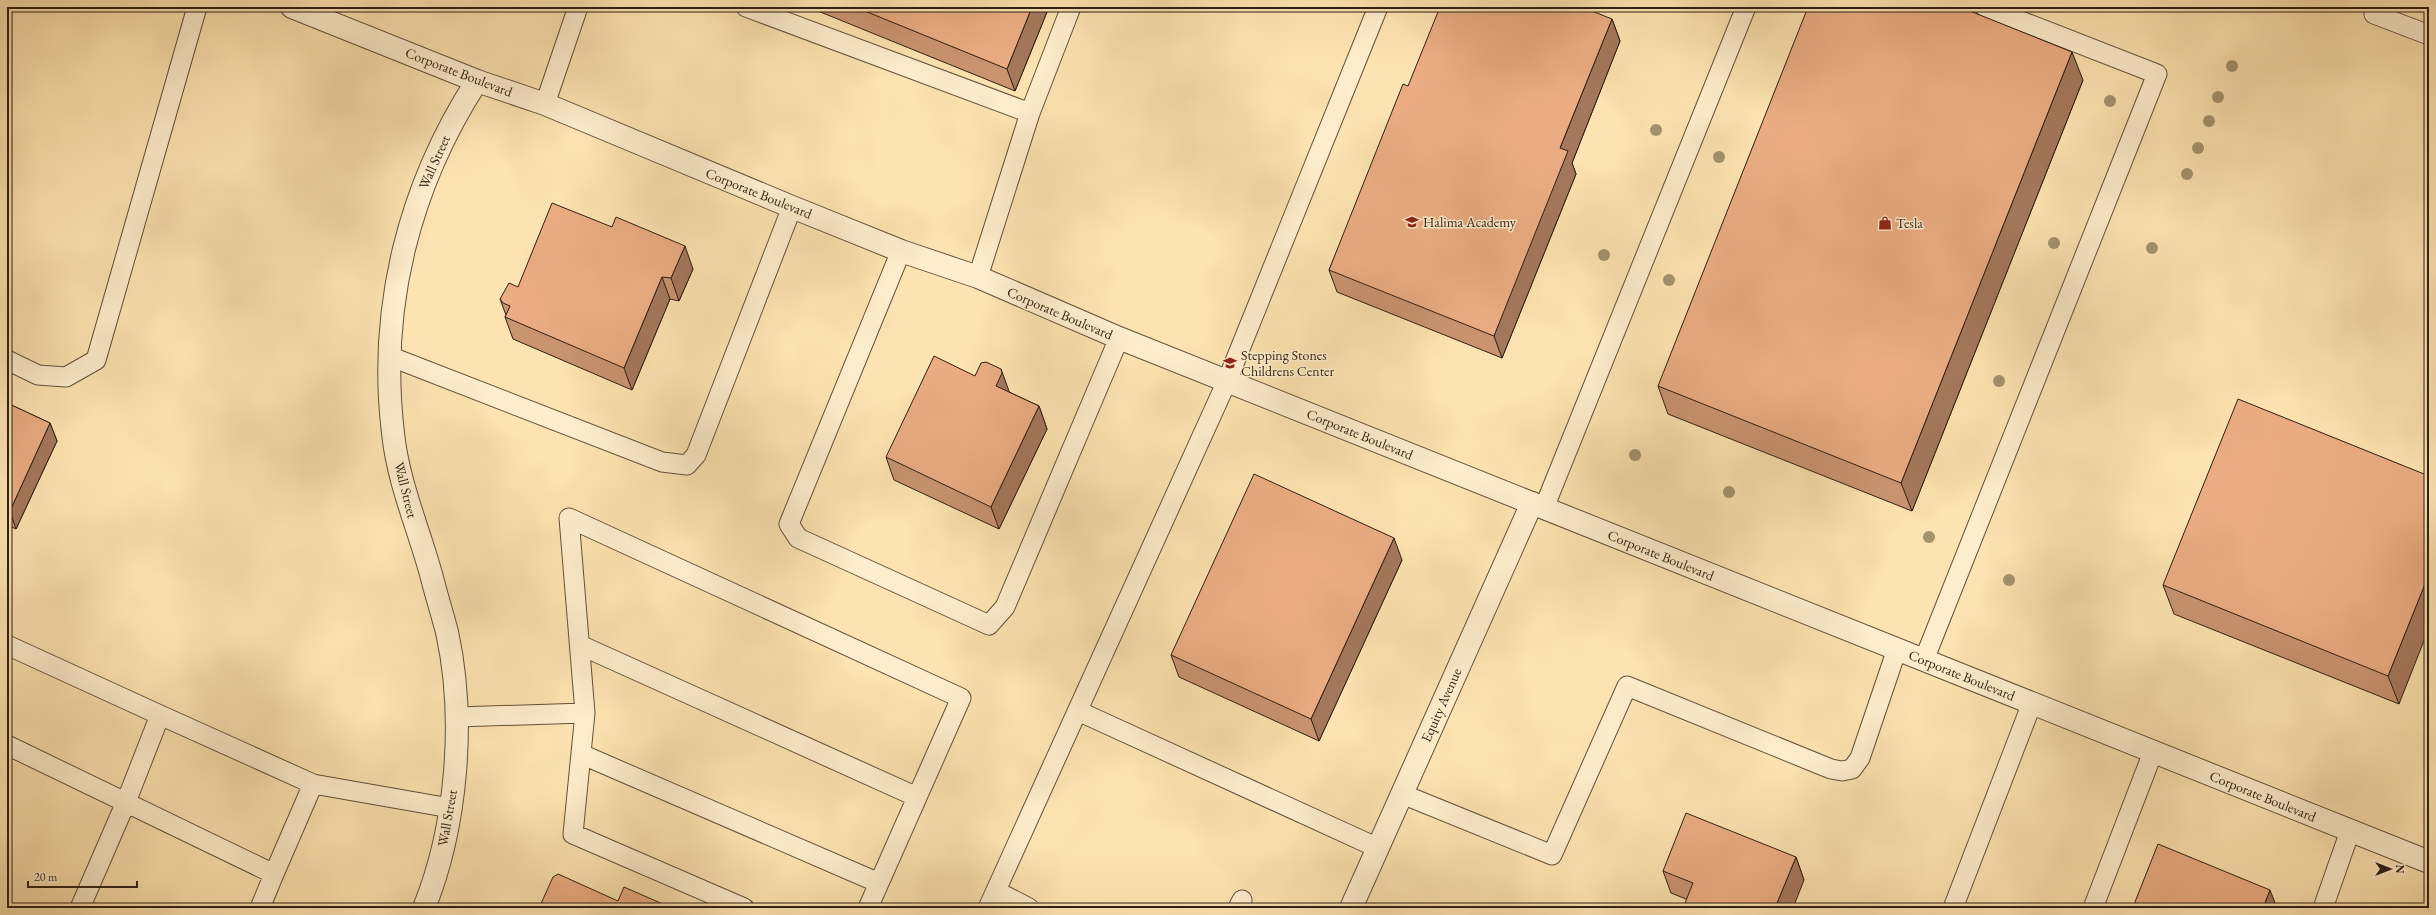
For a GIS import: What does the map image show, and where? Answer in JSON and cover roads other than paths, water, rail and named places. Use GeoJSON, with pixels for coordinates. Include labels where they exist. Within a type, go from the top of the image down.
{"type":"FeatureCollection","features":[{"type":"Feature","properties":{"kind":"street","name":"Corporate Boulevard"},"geometry":{"type":"LineString","coordinates":[[292,7],[477,81],[545,104],[901,251],[978,277],[1119,338],[2429,862]]}},
{"type":"Feature","properties":{"kind":"street","name":"Wall Street"},"geometry":{"type":"LineString","coordinates":[[424,908],[445,838],[456,769],[456,696],[447,634],[430,571],[405,494],[393,434],[389,356],[394,294],[408,228],[429,170],[460,108],[477,81]]}},
{"type":"Feature","properties":{"kind":"street","name":"Equity Avenue"},"geometry":{"type":"LineString","coordinates":[[1351,908],[1402,794],[1538,505]]}},
{"type":"Feature","properties":{"kind":"lane"},"geometry":{"type":"LineString","coordinates":[[7,360],[38,375],[66,377],[96,360],[197,7]]}},
{"type":"Feature","properties":{"kind":"lane"},"geometry":{"type":"LineString","coordinates":[[545,104],[578,7]]}},
{"type":"Feature","properties":{"kind":"lane"},"geometry":{"type":"LineString","coordinates":[[746,7],[1030,113]]}},
{"type":"Feature","properties":{"kind":"lane"},"geometry":{"type":"LineString","coordinates":[[978,277],[1030,113],[1071,7]]}},
{"type":"Feature","properties":{"kind":"lane"},"geometry":{"type":"LineString","coordinates":[[988,908],[1227,381],[1378,7]]}},
{"type":"Feature","properties":{"kind":"lane"},"geometry":{"type":"LineString","coordinates":[[1538,505],[1746,7]]}},
{"type":"Feature","properties":{"kind":"lane"},"geometry":{"type":"LineString","coordinates":[[1924,660],[2157,74],[1985,7]]}},
{"type":"Feature","properties":{"kind":"lane"},"geometry":{"type":"LineString","coordinates":[[2374,14],[2429,35]]}},
{"type":"Feature","properties":{"kind":"lane"},"geometry":{"type":"LineString","coordinates":[[389,356],[662,462],[687,465],[696,455],[792,207]]}},
{"type":"Feature","properties":{"kind":"lane"},"geometry":{"type":"LineString","coordinates":[[901,251],[789,524],[798,538],[989,625],[1006,607],[1119,338]]}},
{"type":"Feature","properties":{"kind":"lane"},"geometry":{"type":"LineString","coordinates":[[744,908],[573,834],[585,713],[569,518],[961,698],[868,908]]}},
{"type":"Feature","properties":{"kind":"lane"},"geometry":{"type":"LineString","coordinates":[[7,645],[312,784],[450,808]]}},
{"type":"Feature","properties":{"kind":"lane"},"geometry":{"type":"LineString","coordinates":[[580,645],[917,797]]}},
{"type":"Feature","properties":{"kind":"lane"},"geometry":{"type":"LineString","coordinates":[[1402,794],[1552,855],[1627,686],[1830,769],[1842,771],[1852,768],[1860,758],[1897,649]]}},
{"type":"Feature","properties":{"kind":"lane"},"geometry":{"type":"LineString","coordinates":[[1953,908],[2032,703]]}},
{"type":"Feature","properties":{"kind":"lane"},"geometry":{"type":"LineString","coordinates":[[1078,711],[1378,848]]}},
{"type":"Feature","properties":{"kind":"lane"},"geometry":{"type":"LineString","coordinates":[[456,717],[585,713]]}},
{"type":"Feature","properties":{"kind":"lane"},"geometry":{"type":"LineString","coordinates":[[84,907],[160,715]]}},
{"type":"Feature","properties":{"kind":"lane"},"geometry":{"type":"LineString","coordinates":[[7,745],[274,874]]}},
{"type":"Feature","properties":{"kind":"lane"},"geometry":{"type":"LineString","coordinates":[[2093,908],[2153,752]]}},
{"type":"Feature","properties":{"kind":"lane"},"geometry":{"type":"LineString","coordinates":[[581,754],[879,883]]}},
{"type":"Feature","properties":{"kind":"lane"},"geometry":{"type":"LineString","coordinates":[[260,908],[312,784]]}},
{"type":"Feature","properties":{"kind":"lane"},"geometry":{"type":"LineString","coordinates":[[2323,908],[2350,831]]}},
{"type":"Feature","properties":{"kind":"lane"},"geometry":{"type":"LineString","coordinates":[[996,891],[1029,908]]}},
{"type":"Feature","properties":{"kind":"place","name":"Halima Academy"},"geometry":{"type":"Point","coordinates":[1412,222]}},
{"type":"Feature","properties":{"kind":"place","name":"Tesla"},"geometry":{"type":"Point","coordinates":[1885,223]}},
{"type":"Feature","properties":{"kind":"place","name":"Stepping Stones Childrens Center"},"geometry":{"type":"Point","coordinates":[1230,363]}}]}
